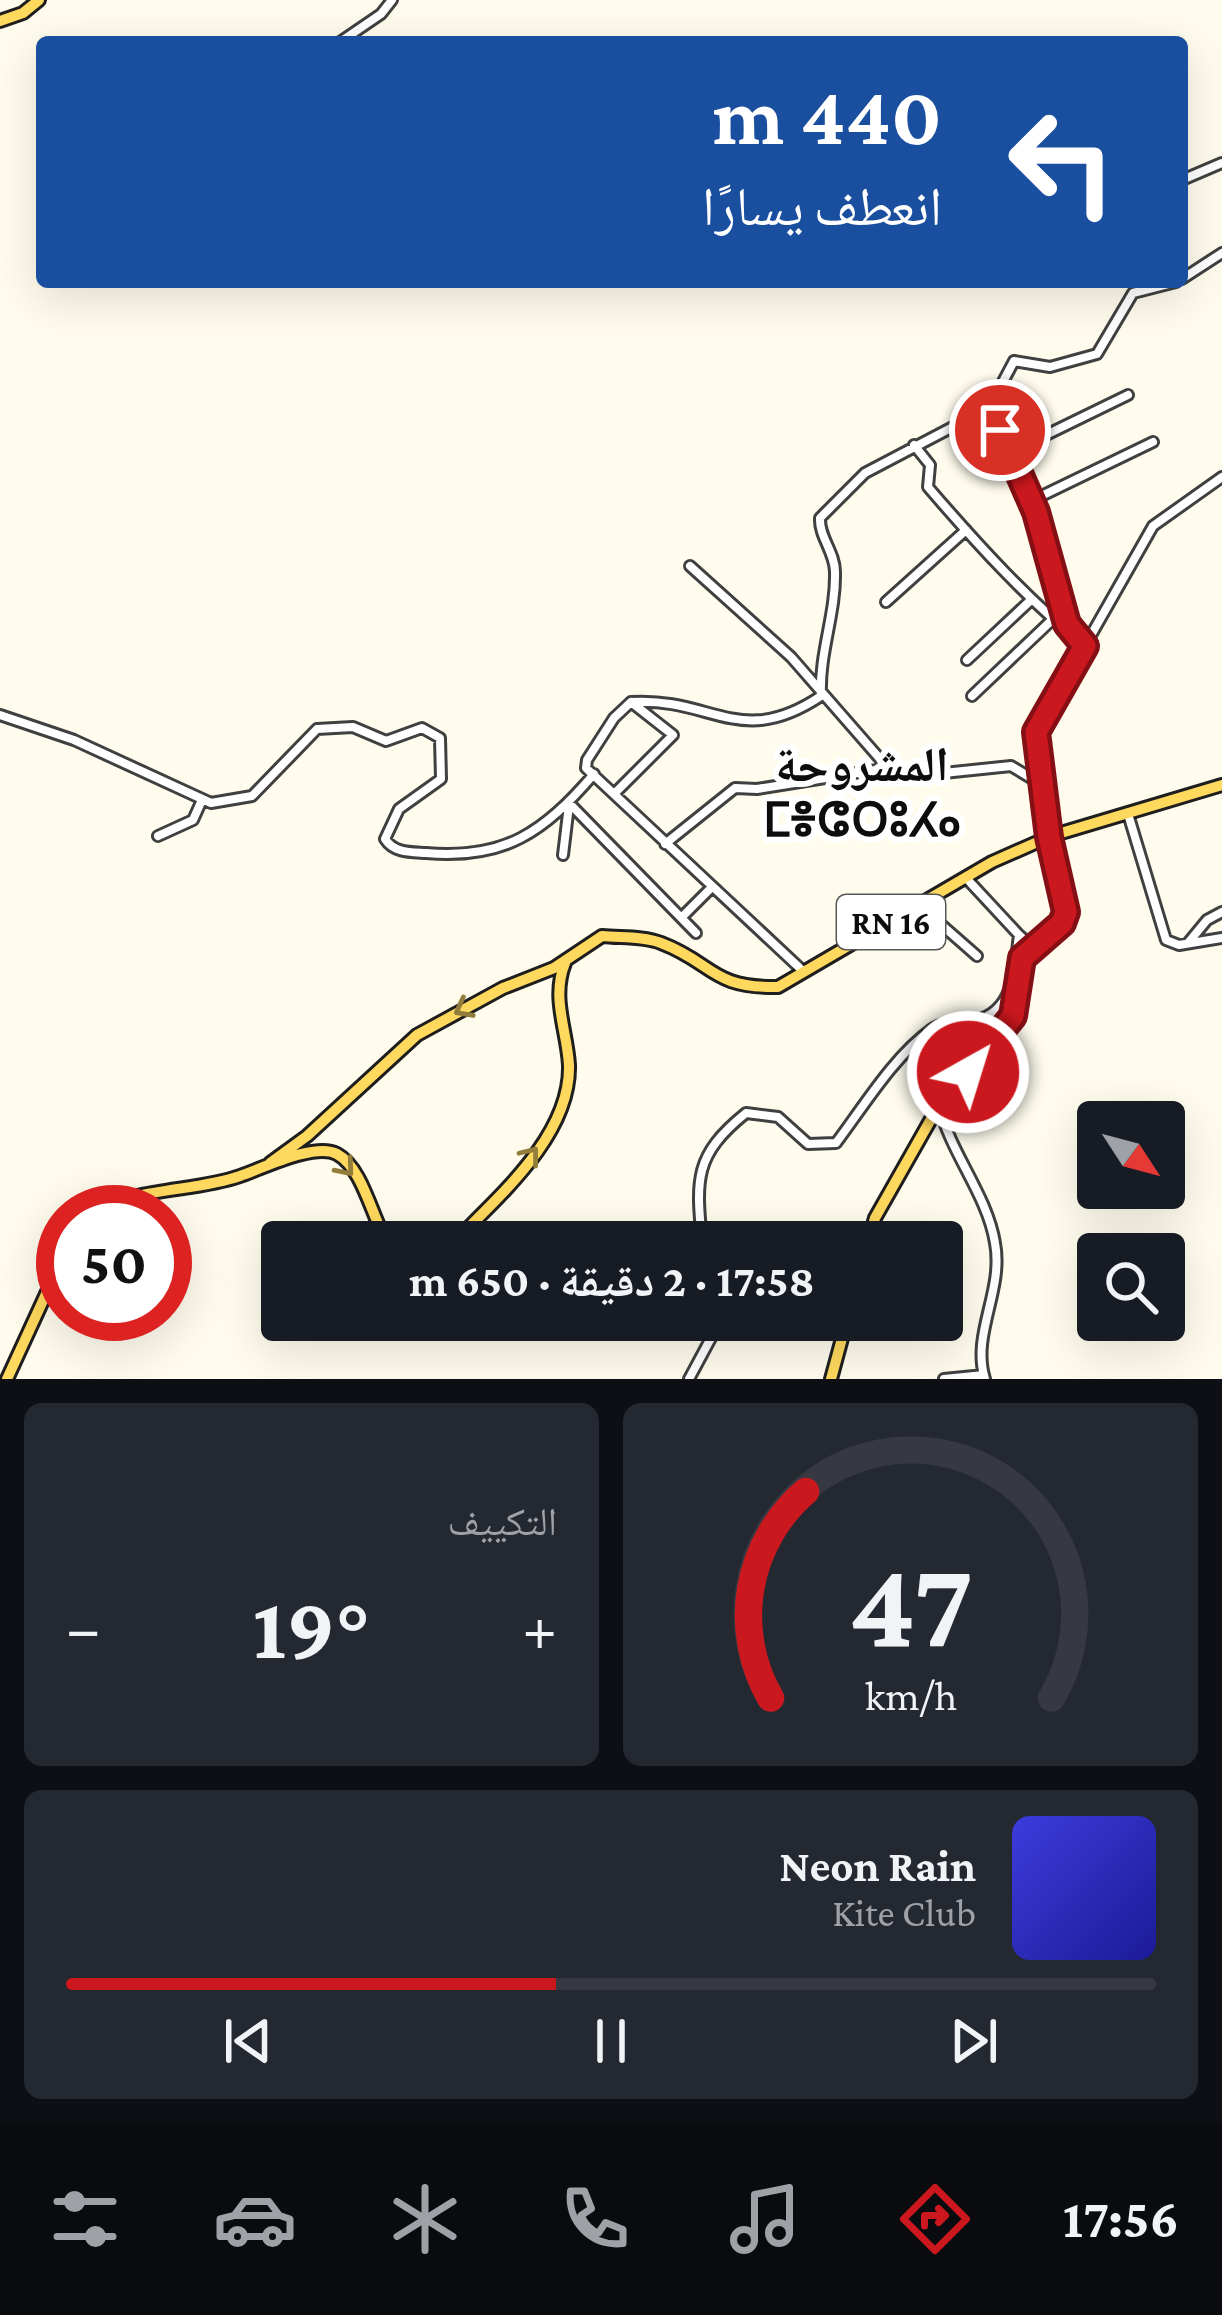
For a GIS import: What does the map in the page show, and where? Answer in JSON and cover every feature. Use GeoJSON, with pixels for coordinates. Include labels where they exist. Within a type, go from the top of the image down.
{"type":"FeatureCollection","features":[{"type":"Feature","properties":{"kind":"main road"},"geometry":{"type":"LineString","coordinates":[[0,21],[23,13],[39,0]]}},
{"type":"Feature","properties":{"kind":"main road","name":"RN 16"},"geometry":{"type":"LineString","coordinates":[[270,1163],[308,1136],[417,1035],[602,936],[664,944],[714,977],[744,988],[778,987],[1050,836],[1222,785]]}},
{"type":"Feature","properties":{"kind":"main road"},"geometry":{"type":"LineString","coordinates":[[874,1221],[939,1105],[1013,1016],[1018,970],[1031,946],[1062,923],[1066,912],[1050,836]]}},
{"type":"Feature","properties":{"kind":"main road"},"geometry":{"type":"LineString","coordinates":[[473,1221],[535,1153],[556,1120],[569,1066],[558,994],[567,958]]}},
{"type":"Feature","properties":{"kind":"main road","name":"RN 16"},"geometry":{"type":"LineString","coordinates":[[192,1190],[270,1163],[325,1151],[337,1154],[377,1221]]}},
{"type":"Feature","properties":{"kind":"main road"},"geometry":{"type":"LineString","coordinates":[[7,1379],[36,1316]]}},
{"type":"Feature","properties":{"kind":"main road"},"geometry":{"type":"LineString","coordinates":[[831,1379],[841,1341]]}},
{"type":"Feature","properties":{"kind":"street"},"geometry":{"type":"LineString","coordinates":[[349,36],[382,14],[392,0]]}},
{"type":"Feature","properties":{"kind":"street"},"geometry":{"type":"LineString","coordinates":[[1188,177],[1222,163]]}},
{"type":"Feature","properties":{"kind":"street"},"geometry":{"type":"LineString","coordinates":[[1188,274],[1222,253]]}},
{"type":"Feature","properties":{"kind":"street"},"geometry":{"type":"LineString","coordinates":[[821,696],[819,664],[836,579],[820,518],[865,473],[989,408],[1014,361],[1050,367],[1097,354],[1135,288]]}},
{"type":"Feature","properties":{"kind":"street"},"geometry":{"type":"LineString","coordinates":[[1133,293],[1151,288]]}},
{"type":"Feature","properties":{"kind":"street"},"geometry":{"type":"LineString","coordinates":[[1010,453],[1128,394]]}},
{"type":"Feature","properties":{"kind":"street"},"geometry":{"type":"LineString","coordinates":[[989,408],[1031,501],[1067,624],[1085,646]]}},
{"type":"Feature","properties":{"kind":"street"},"geometry":{"type":"LineString","coordinates":[[1031,501],[1153,442]]}},
{"type":"Feature","properties":{"kind":"street"},"geometry":{"type":"LineString","coordinates":[[914,445],[930,465],[928,487],[1031,600],[1085,646]]}},
{"type":"Feature","properties":{"kind":"street"},"geometry":{"type":"LineString","coordinates":[[1050,836],[1036,732],[1153,526],[1222,477]]}},
{"type":"Feature","properties":{"kind":"street"},"geometry":{"type":"LineString","coordinates":[[886,602],[966,530]]}},
{"type":"Feature","properties":{"kind":"street"},"geometry":{"type":"LineString","coordinates":[[690,566],[778,644],[888,768],[905,777],[1011,766],[1046,787]]}},
{"type":"Feature","properties":{"kind":"street"},"geometry":{"type":"LineString","coordinates":[[968,660],[1031,600]]}},
{"type":"Feature","properties":{"kind":"street"},"geometry":{"type":"LineString","coordinates":[[972,696],[1053,620]]}},
{"type":"Feature","properties":{"kind":"street"},"geometry":{"type":"LineString","coordinates":[[804,972],[586,768],[614,718],[631,702],[676,702],[742,723],[792,715],[821,696]]}},
{"type":"Feature","properties":{"kind":"street"},"geometry":{"type":"LineString","coordinates":[[615,793],[673,735],[631,702]]}},
{"type":"Feature","properties":{"kind":"street"},"geometry":{"type":"LineString","coordinates":[[0,715],[74,740],[202,800],[226,803],[252,796],[317,729],[353,727],[386,741],[422,728],[440,738],[441,779],[400,809],[386,829],[387,844],[397,850],[478,855],[501,850],[569,803],[594,774]]}},
{"type":"Feature","properties":{"kind":"street"},"geometry":{"type":"LineString","coordinates":[[665,844],[735,788],[757,789],[888,768]]}},
{"type":"Feature","properties":{"kind":"street"},"geometry":{"type":"LineString","coordinates":[[158,836],[193,820],[202,800]]}},
{"type":"Feature","properties":{"kind":"street"},"geometry":{"type":"LineString","coordinates":[[563,855],[569,803]]}},
{"type":"Feature","properties":{"kind":"street"},"geometry":{"type":"LineString","coordinates":[[569,803],[696,933]]}},
{"type":"Feature","properties":{"kind":"street"},"geometry":{"type":"LineString","coordinates":[[1128,814],[1166,940],[1179,945],[1222,938]]}},
{"type":"Feature","properties":{"kind":"street"},"geometry":{"type":"LineString","coordinates":[[967,879],[1031,946]]}},
{"type":"Feature","properties":{"kind":"street"},"geometry":{"type":"LineString","coordinates":[[682,917],[712,887]]}},
{"type":"Feature","properties":{"kind":"street"},"geometry":{"type":"LineString","coordinates":[[920,906],[977,956]]}},
{"type":"Feature","properties":{"kind":"street"},"geometry":{"type":"LineString","coordinates":[[1188,943],[1207,920],[1222,912]]}},
{"type":"Feature","properties":{"kind":"street"},"geometry":{"type":"LineString","coordinates":[[700,1221],[698,1192],[712,1140],[746,1113],[778,1117],[808,1144],[836,1143],[905,1054],[934,1027],[969,1022],[1000,1007],[1013,984],[1019,935]]}},
{"type":"Feature","properties":{"kind":"street"},"geometry":{"type":"LineString","coordinates":[[939,1105],[947,1138],[995,1238],[999,1276],[977,1356],[985,1377],[944,1379]]}},
{"type":"Feature","properties":{"kind":"street"},"geometry":{"type":"LineString","coordinates":[[689,1379],[709,1341]]}},
{"type":"Feature","properties":{"kind":"district","name":"المشروحة ⵎⴻⵛⵔⵓⵃⴰ"},"geometry":{"type":"Point","coordinates":[862,792]}},
{"type":"Feature","properties":{"kind":"route"},"geometry":{"type":"LineString","coordinates":[[968,1072],[1013,1016],[1022,958],[1062,923],[1066,912],[1049,837],[1036,732],[1085,646],[1067,624],[1036,512],[1000,430]]}}]}
